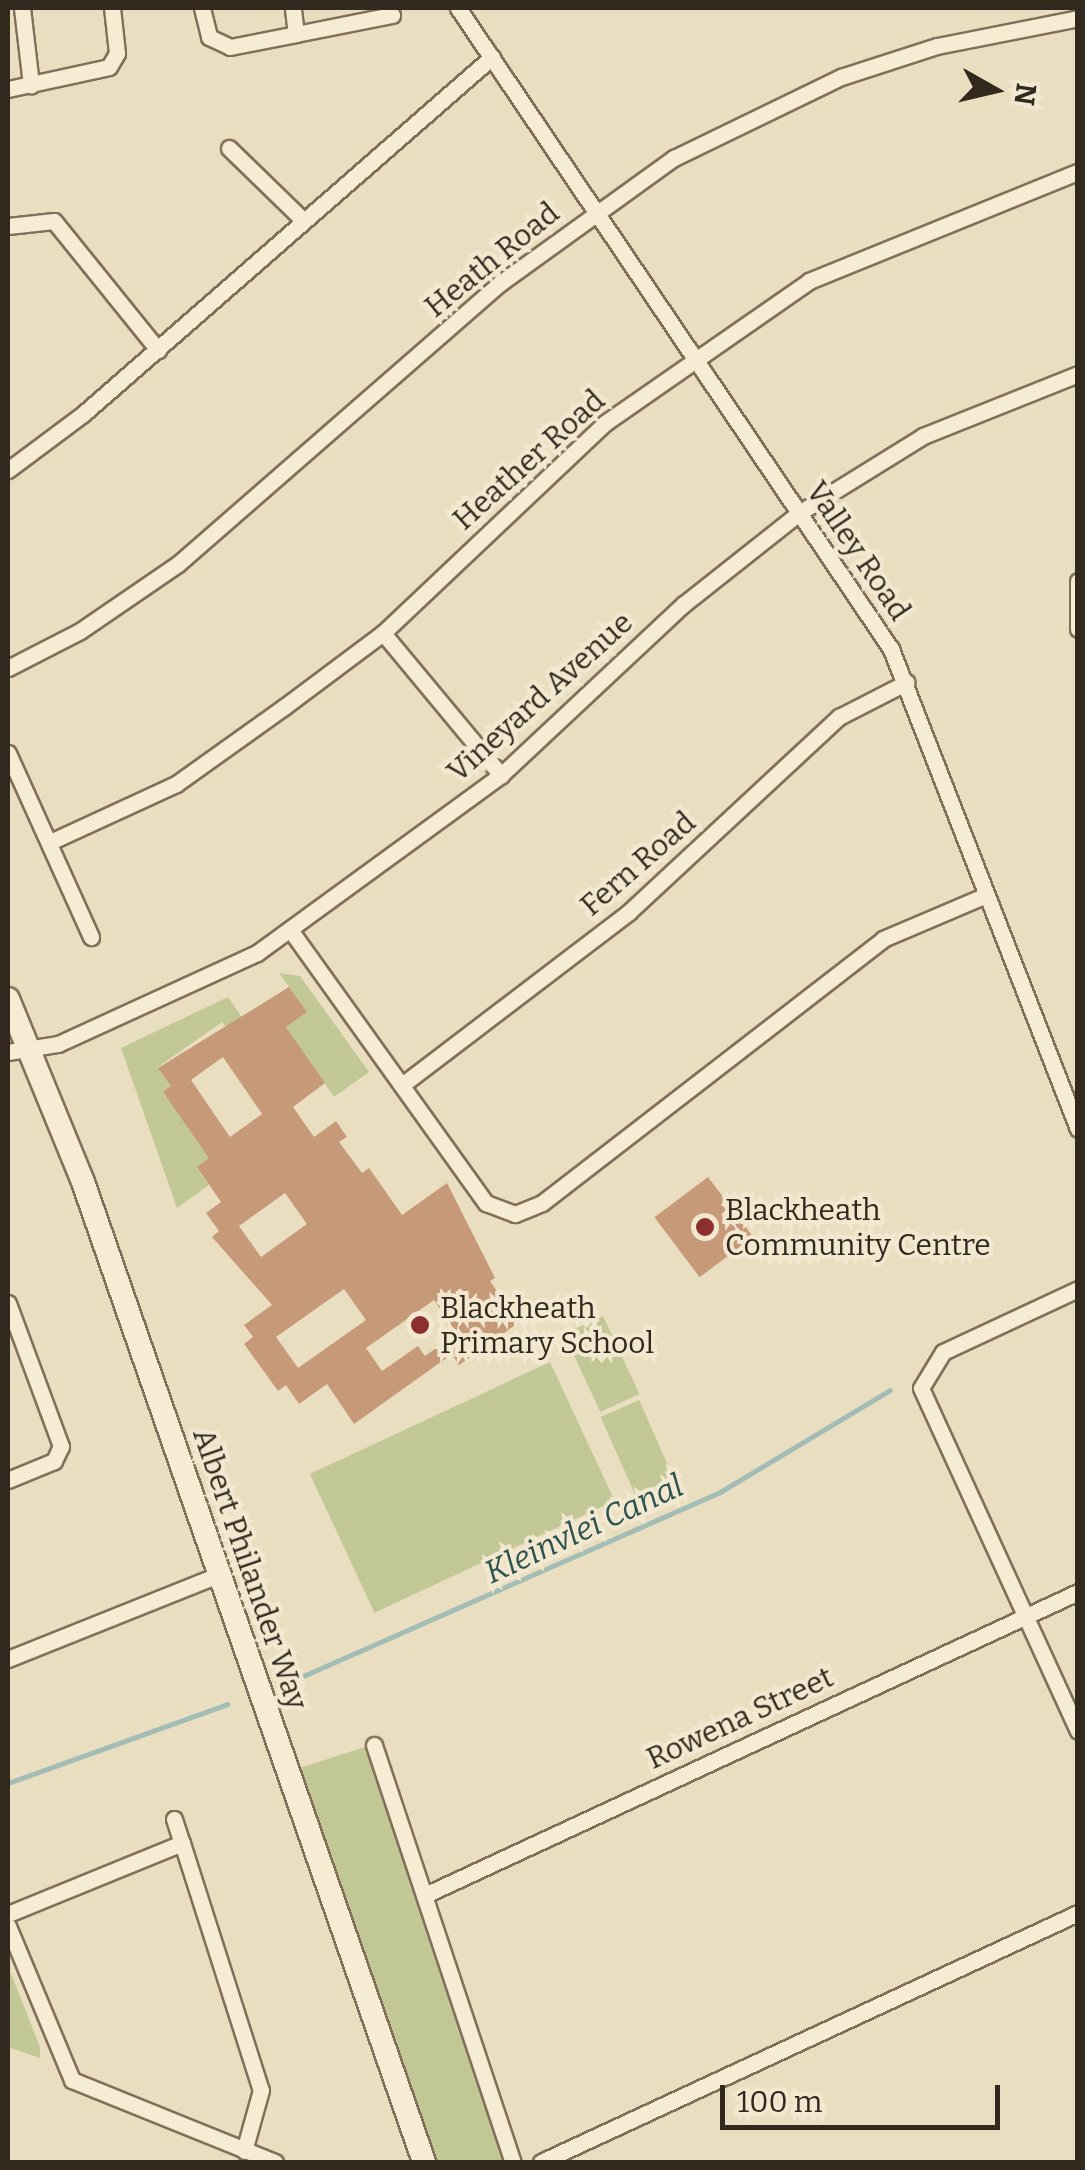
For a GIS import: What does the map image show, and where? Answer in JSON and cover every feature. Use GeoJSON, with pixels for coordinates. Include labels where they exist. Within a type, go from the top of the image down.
{"type":"FeatureCollection","features":[{"type":"Feature","properties":{"kind":"street"},"geometry":{"type":"LineString","coordinates":[[22,8],[32,85]]}},
{"type":"Feature","properties":{"kind":"street"},"geometry":{"type":"LineString","coordinates":[[8,89],[109,67],[117,52],[112,8]]}},
{"type":"Feature","properties":{"kind":"street"},"geometry":{"type":"LineString","coordinates":[[202,8],[206,31],[220,45],[392,16]]}},
{"type":"Feature","properties":{"kind":"street"},"geometry":{"type":"LineString","coordinates":[[293,8],[296,34]]}},
{"type":"Feature","properties":{"kind":"street","name":"Valley Road"},"geometry":{"type":"LineString","coordinates":[[458,8],[799,513],[906,682],[986,895],[1072,1101],[1078,1129]]}},
{"type":"Feature","properties":{"kind":"street","name":"Heath Road"},"geometry":{"type":"LineString","coordinates":[[8,668],[80,631],[178,564],[498,284],[596,213],[728,126],[841,77],[938,46],[1078,18]]}},
{"type":"Feature","properties":{"kind":"street"},"geometry":{"type":"LineString","coordinates":[[8,470],[158,350],[492,57]]}},
{"type":"Feature","properties":{"kind":"street"},"geometry":{"type":"LineString","coordinates":[[228,148],[302,220]]}},
{"type":"Feature","properties":{"kind":"street","name":"Heather Road"},"geometry":{"type":"LineString","coordinates":[[50,842],[176,784],[383,632],[605,423],[809,281],[1078,172]]}},
{"type":"Feature","properties":{"kind":"street"},"geometry":{"type":"LineString","coordinates":[[8,226],[54,222],[158,350]]}},
{"type":"Feature","properties":{"kind":"street","name":"Vineyard Avenue"},"geometry":{"type":"LineString","coordinates":[[8,1052],[32,1048],[127,1016],[291,931],[500,776],[684,604],[799,513],[923,436],[1078,374]]}},
{"type":"Feature","properties":{"kind":"street"},"geometry":{"type":"LineString","coordinates":[[1078,582],[1078,628]]}},
{"type":"Feature","properties":{"kind":"street"},"geometry":{"type":"LineString","coordinates":[[383,632],[500,776]]}},
{"type":"Feature","properties":{"kind":"street","name":"Fern Road"},"geometry":{"type":"LineString","coordinates":[[402,1085],[629,912],[819,733],[906,682]]}},
{"type":"Feature","properties":{"kind":"street"},"geometry":{"type":"LineString","coordinates":[[8,753],[92,937]]}},
{"type":"Feature","properties":{"kind":"street"},"geometry":{"type":"LineString","coordinates":[[291,931],[486,1203],[504,1213],[542,1203],[883,940],[986,895]]}},
{"type":"Feature","properties":{"kind":"street","name":"Albert Philander Way"},"geometry":{"type":"LineString","coordinates":[[8,999],[32,1048],[255,1672],[424,2162]]}},
{"type":"Feature","properties":{"kind":"street"},"geometry":{"type":"LineString","coordinates":[[1078,1289],[943,1352],[922,1382],[938,1433],[1078,1731]]}},
{"type":"Feature","properties":{"kind":"street"},"geometry":{"type":"LineString","coordinates":[[8,1303],[60,1446],[54,1461],[8,1480]]}},
{"type":"Feature","properties":{"kind":"street"},"geometry":{"type":"LineString","coordinates":[[8,1659],[220,1574]]}},
{"type":"Feature","properties":{"kind":"street","name":"Rowena Street"},"geometry":{"type":"LineString","coordinates":[[425,1895],[1078,1592]]}},
{"type":"Feature","properties":{"kind":"street"},"geometry":{"type":"LineString","coordinates":[[374,1746],[513,2162]]}},
{"type":"Feature","properties":{"kind":"street"},"geometry":{"type":"LineString","coordinates":[[174,1818],[261,2090],[244,2151]]}},
{"type":"Feature","properties":{"kind":"street"},"geometry":{"type":"LineString","coordinates":[[8,1914],[182,1844]]}},
{"type":"Feature","properties":{"kind":"street"},"geometry":{"type":"LineString","coordinates":[[540,2162],[1078,1913]]}},
{"type":"Feature","properties":{"kind":"street"},"geometry":{"type":"LineString","coordinates":[[8,1926],[68,2076],[275,2162]]}},
{"type":"Feature","properties":{"kind":"green space"},"geometry":{"type":"Polygon","coordinates":[[[279,973],[300,976],[369,1072],[334,1097],[286,1027],[307,1012],[279,973]]]}},
{"type":"Feature","properties":{"kind":"green space"},"geometry":{"type":"Polygon","coordinates":[[[228,997],[252,1032],[235,1040],[222,1022],[158,1067],[171,1086],[163,1093],[212,1156],[197,1168],[209,1185],[177,1208],[121,1048],[228,997]]]}},
{"type":"Feature","properties":{"kind":"green space"},"geometry":{"type":"Polygon","coordinates":[[[603,1316],[639,1394],[600,1412],[564,1334],[603,1316]]]}},
{"type":"Feature","properties":{"kind":"green space"},"geometry":{"type":"Polygon","coordinates":[[[550,1362],[615,1501],[374,1613],[310,1474],[550,1362]]]}},
{"type":"Feature","properties":{"kind":"green space"},"geometry":{"type":"Polygon","coordinates":[[[639,1400],[674,1478],[635,1495],[601,1417],[639,1400]]]}},
{"type":"Feature","properties":{"kind":"green space"},"geometry":{"type":"Polygon","coordinates":[[[368,1746],[503,2162],[425,2162],[298,1769],[368,1746]]]}},
{"type":"Feature","properties":{"kind":"green space"},"geometry":{"type":"Polygon","coordinates":[[[8,1966],[40,2047],[40,2058],[8,2047],[8,1966]]]}},
{"type":"Feature","properties":{"kind":"building"},"geometry":{"type":"Polygon","coordinates":[[[289,987],[307,1012],[286,1027],[325,1083],[293,1107],[314,1137],[336,1121],[347,1137],[339,1142],[362,1173],[369,1168],[402,1215],[447,1183],[495,1278],[490,1281],[518,1323],[459,1365],[452,1354],[354,1424],[327,1384],[299,1404],[286,1385],[278,1391],[244,1344],[253,1337],[244,1325],[272,1305],[212,1237],[219,1231],[206,1213],[221,1202],[197,1167],[209,1158],[163,1092],[171,1086],[158,1068],[289,987]],[[223,1057],[191,1080],[230,1137],[262,1114],[223,1057]],[[285,1193],[239,1226],[261,1257],[307,1224],[285,1193]],[[344,1289],[276,1337],[298,1368],[366,1320],[344,1289]],[[434,1300],[366,1348],[382,1371],[418,1346],[425,1356],[457,1333],[434,1300]]]}},
{"type":"Feature","properties":{"kind":"building"},"geometry":{"type":"Polygon","coordinates":[[[708,1177],[753,1237],[700,1277],[654,1217],[708,1177]]]}},
{"type":"Feature","properties":{"kind":"waterway","name":"Kleinvlei Canal"},"geometry":{"type":"LineString","coordinates":[[285,1684],[720,1492],[890,1390]]}},
{"type":"Feature","properties":{"kind":"waterway","name":"Kleinvlei Canal"},"geometry":{"type":"LineString","coordinates":[[8,1783],[227,1704]]}},
{"type":"Feature","properties":{"kind":"place","name":"Blackheath Community Centre"},"geometry":{"type":"Point","coordinates":[705,1227]}},
{"type":"Feature","properties":{"kind":"place","name":"Blackheath Primary School"},"geometry":{"type":"Point","coordinates":[420,1325]}}]}
